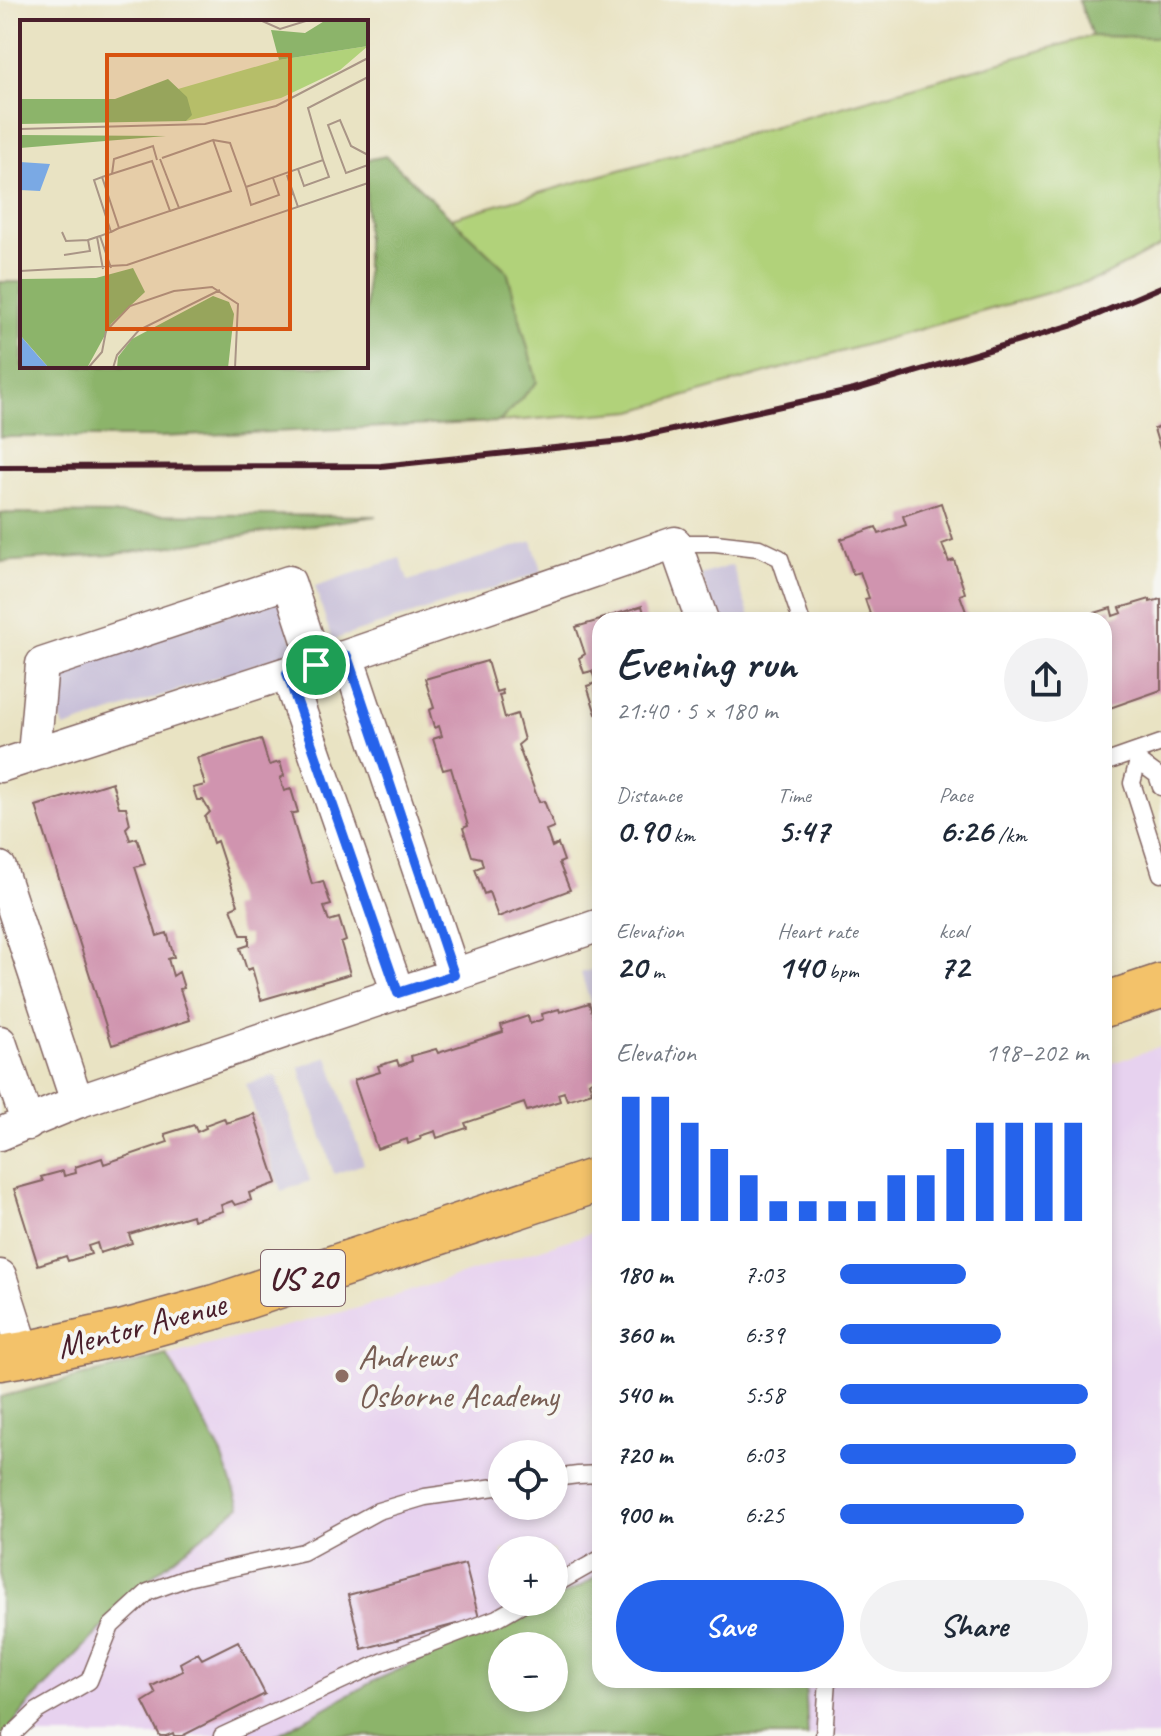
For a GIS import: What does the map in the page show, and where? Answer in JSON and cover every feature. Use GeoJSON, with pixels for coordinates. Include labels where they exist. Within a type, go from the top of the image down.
{"type":"FeatureCollection","features":[{"type":"Feature","properties":{"kind":"main road"},"geometry":{"type":"LineString","coordinates":[[1112,1002],[1161,986]]}},
{"type":"Feature","properties":{"kind":"main road","name":"Mentor Avenue"},"geometry":{"type":"LineString","coordinates":[[13,1356],[125,1332],[215,1307],[592,1182]]}},
{"type":"Feature","properties":{"kind":"street"},"geometry":{"type":"LineString","coordinates":[[0,766],[347,656],[675,543],[699,612]]}},
{"type":"Feature","properties":{"kind":"street"},"geometry":{"type":"LineString","coordinates":[[34,755],[42,664],[289,582],[301,669],[398,993]]}},
{"type":"Feature","properties":{"kind":"street"},"geometry":{"type":"LineString","coordinates":[[347,656],[454,975]]}},
{"type":"Feature","properties":{"kind":"street"},"geometry":{"type":"LineString","coordinates":[[0,868],[77,1102]]}},
{"type":"Feature","properties":{"kind":"street"},"geometry":{"type":"LineString","coordinates":[[0,1042],[14,1129],[77,1102],[592,928]]}},
{"type":"Feature","properties":{"kind":"street"},"geometry":{"type":"LineString","coordinates":[[0,1276],[13,1356]]}},
{"type":"Feature","properties":{"kind":"lane"},"geometry":{"type":"LineString","coordinates":[[675,543],[759,548],[780,558],[798,612]]}},
{"type":"Feature","properties":{"kind":"lane"},"geometry":{"type":"LineString","coordinates":[[1112,762],[1136,757],[1161,743]]}},
{"type":"Feature","properties":{"kind":"lane"},"geometry":{"type":"LineString","coordinates":[[1136,757],[1157,775],[1161,787]]}},
{"type":"Feature","properties":{"kind":"lane"},"geometry":{"type":"LineString","coordinates":[[1136,757],[1132,783],[1161,874]]}},
{"type":"Feature","properties":{"kind":"lane"},"geometry":{"type":"LineString","coordinates":[[568,1476],[592,1474]]}},
{"type":"Feature","properties":{"kind":"lane"},"geometry":{"type":"LineString","coordinates":[[11,1736],[37,1711],[89,1681],[111,1626],[148,1592],[187,1578],[303,1552],[378,1511],[425,1497],[488,1488]]}},
{"type":"Feature","properties":{"kind":"lane"},"geometry":{"type":"LineString","coordinates":[[568,1577],[592,1564]]}},
{"type":"Feature","properties":{"kind":"lane"},"geometry":{"type":"LineString","coordinates":[[222,1736],[382,1662],[500,1616]]}},
{"type":"Feature","properties":{"kind":"lane"},"geometry":{"type":"LineString","coordinates":[[824,1736],[827,1688]]}},
{"type":"Feature","properties":{"kind":"shaded area"},"geometry":{"type":"Polygon","coordinates":[[[532,541],[542,572],[332,640],[315,586],[400,558],[408,581],[532,541]]]}},
{"type":"Feature","properties":{"kind":"shaded area"},"geometry":{"type":"Polygon","coordinates":[[[732,565],[748,612],[714,612],[701,575],[732,565]]]}},
{"type":"Feature","properties":{"kind":"shaded area"},"geometry":{"type":"Polygon","coordinates":[[[278,598],[296,651],[64,728],[46,674],[278,598]]]}},
{"type":"Feature","properties":{"kind":"shaded area"},"geometry":{"type":"Polygon","coordinates":[[[592,970],[592,1007],[581,973],[592,970]]]}},
{"type":"Feature","properties":{"kind":"shaded area","name":"Andrews Osborne Academy"},"geometry":{"type":"Polygon","coordinates":[[[1161,1046],[1161,1736],[0,1736],[0,1397],[358,1308],[592,1233],[592,1688],[1112,1688],[1112,1063],[1161,1046]]]}},
{"type":"Feature","properties":{"kind":"shaded area"},"geometry":{"type":"Polygon","coordinates":[[[328,1057],[364,1164],[334,1174],[299,1067],[328,1057]]]}},
{"type":"Feature","properties":{"kind":"shaded area"},"geometry":{"type":"Polygon","coordinates":[[[276,1075],[310,1181],[281,1191],[246,1084],[276,1075]]]}},
{"type":"Feature","properties":{"kind":"green space"},"geometry":{"type":"Polygon","coordinates":[[[1079,0],[1161,0],[1161,37],[1092,36],[1079,0]]]}},
{"type":"Feature","properties":{"kind":"green space"},"geometry":{"type":"Polygon","coordinates":[[[1092,36],[1161,37],[1161,246],[1100,278],[633,411],[499,422],[537,382],[507,271],[451,218],[1092,36]]]}},
{"type":"Feature","properties":{"kind":"green space"},"geometry":{"type":"Polygon","coordinates":[[[386,156],[507,271],[537,382],[499,422],[160,437],[0,437],[0,282],[20,282],[20,368],[368,368],[368,160],[386,156]]]}},
{"type":"Feature","properties":{"kind":"green space"},"geometry":{"type":"Polygon","coordinates":[[[0,513],[376,516],[110,555],[0,562],[0,513]]]}},
{"type":"Feature","properties":{"kind":"green space"},"geometry":{"type":"Polygon","coordinates":[[[167,1355],[222,1455],[240,1506],[151,1577],[28,1705],[4,1736],[0,1736],[0,1397],[167,1355]]]}},
{"type":"Feature","properties":{"kind":"green space"},"geometry":{"type":"Polygon","coordinates":[[[592,1579],[592,1688],[805,1688],[808,1736],[275,1736],[374,1681],[516,1616],[568,1616],[568,1593],[592,1579]]]}},
{"type":"Feature","properties":{"kind":"building"},"geometry":{"type":"Polygon","coordinates":[[[1161,426],[1161,449],[1160,449],[1154,429],[1161,426]]]}},
{"type":"Feature","properties":{"kind":"building"},"geometry":{"type":"Polygon","coordinates":[[[941,503],[953,540],[942,544],[949,562],[954,560],[965,593],[960,595],[966,612],[869,612],[865,599],[869,598],[860,572],[853,574],[841,539],[876,527],[879,534],[906,525],[903,516],[941,503]]]}},
{"type":"Feature","properties":{"kind":"building"},"geometry":{"type":"Polygon","coordinates":[[[1161,599],[1161,690],[1112,707],[1112,612],[1113,616],[1122,613],[1120,608],[1161,599]]]}},
{"type":"Feature","properties":{"kind":"building"},"geometry":{"type":"Polygon","coordinates":[[[642,606],[644,612],[623,612],[642,606]]]}},
{"type":"Feature","properties":{"kind":"building"},"geometry":{"type":"Polygon","coordinates":[[[592,622],[592,671],[584,673],[579,658],[585,654],[576,627],[592,622]]]}},
{"type":"Feature","properties":{"kind":"building"},"geometry":{"type":"Polygon","coordinates":[[[487,661],[496,692],[502,690],[503,694],[499,695],[505,718],[517,714],[524,740],[518,745],[539,802],[544,801],[554,827],[546,830],[552,847],[558,844],[564,861],[559,863],[570,890],[498,917],[489,892],[484,894],[475,869],[483,866],[481,858],[472,856],[463,828],[468,826],[451,768],[443,770],[433,739],[442,736],[439,726],[434,728],[429,710],[434,708],[425,679],[487,661]]]}},
{"type":"Feature","properties":{"kind":"building"},"geometry":{"type":"Polygon","coordinates":[[[592,684],[592,702],[587,686],[592,684]]]}},
{"type":"Feature","properties":{"kind":"building"},"geometry":{"type":"Polygon","coordinates":[[[261,739],[269,765],[280,762],[284,791],[291,789],[298,812],[291,814],[312,884],[323,881],[331,905],[324,907],[329,921],[339,918],[346,941],[341,943],[350,974],[261,1000],[252,968],[247,970],[240,948],[249,945],[249,935],[241,935],[231,908],[238,905],[217,841],[213,843],[205,817],[210,812],[203,800],[197,800],[193,788],[205,785],[197,758],[261,739]]]}},
{"type":"Feature","properties":{"kind":"building"},"geometry":{"type":"Polygon","coordinates":[[[112,782],[119,807],[126,807],[130,824],[126,828],[130,840],[137,838],[145,864],[135,867],[157,936],[167,933],[174,957],[168,959],[173,976],[179,972],[184,988],[180,989],[190,1020],[112,1045],[36,806],[112,782]]]}},
{"type":"Feature","properties":{"kind":"building"},"geometry":{"type":"Polygon","coordinates":[[[589,1003],[592,1012],[592,1081],[589,1082],[592,1092],[567,1100],[564,1092],[558,1094],[560,1101],[527,1111],[524,1103],[465,1123],[467,1128],[437,1138],[435,1131],[408,1144],[407,1139],[377,1149],[354,1080],[380,1072],[378,1066],[397,1060],[399,1066],[412,1061],[411,1056],[436,1049],[438,1053],[503,1032],[501,1025],[528,1016],[530,1024],[543,1019],[542,1014],[559,1009],[560,1012],[589,1003]]]}},
{"type":"Feature","properties":{"kind":"building"},"geometry":{"type":"Polygon","coordinates":[[[254,1114],[277,1183],[249,1193],[251,1200],[221,1205],[223,1211],[193,1220],[192,1215],[129,1234],[132,1243],[100,1253],[97,1243],[88,1246],[91,1254],[68,1261],[66,1256],[38,1265],[14,1189],[43,1181],[41,1177],[63,1171],[64,1176],[76,1173],[75,1167],[102,1158],[104,1164],[168,1142],[165,1134],[194,1125],[197,1132],[206,1128],[205,1125],[224,1118],[226,1123],[254,1114]]]}},
{"type":"Feature","properties":{"kind":"building"},"geometry":{"type":"Polygon","coordinates":[[[465,1564],[479,1618],[362,1649],[348,1595],[465,1564]]]}},
{"type":"Feature","properties":{"kind":"building"},"geometry":{"type":"Polygon","coordinates":[[[238,1641],[265,1694],[182,1736],[174,1736],[173,1733],[160,1736],[143,1702],[156,1694],[152,1686],[183,1671],[180,1663],[198,1653],[202,1659],[238,1641]]]}},
{"type":"Feature","properties":{"kind":"railway"},"geometry":{"type":"LineString","coordinates":[[0,467],[381,466],[622,441],[854,390],[1073,325],[1161,287]]}},
{"type":"Feature","properties":{"kind":"place","name":"Andrews Osborne Academy"},"geometry":{"type":"Point","coordinates":[342,1376]}},
{"type":"Feature","properties":{"kind":"route"},"geometry":{"type":"LineString","coordinates":[[347,656],[454,975],[398,993],[287,673],[316,665],[347,656]]}}]}
